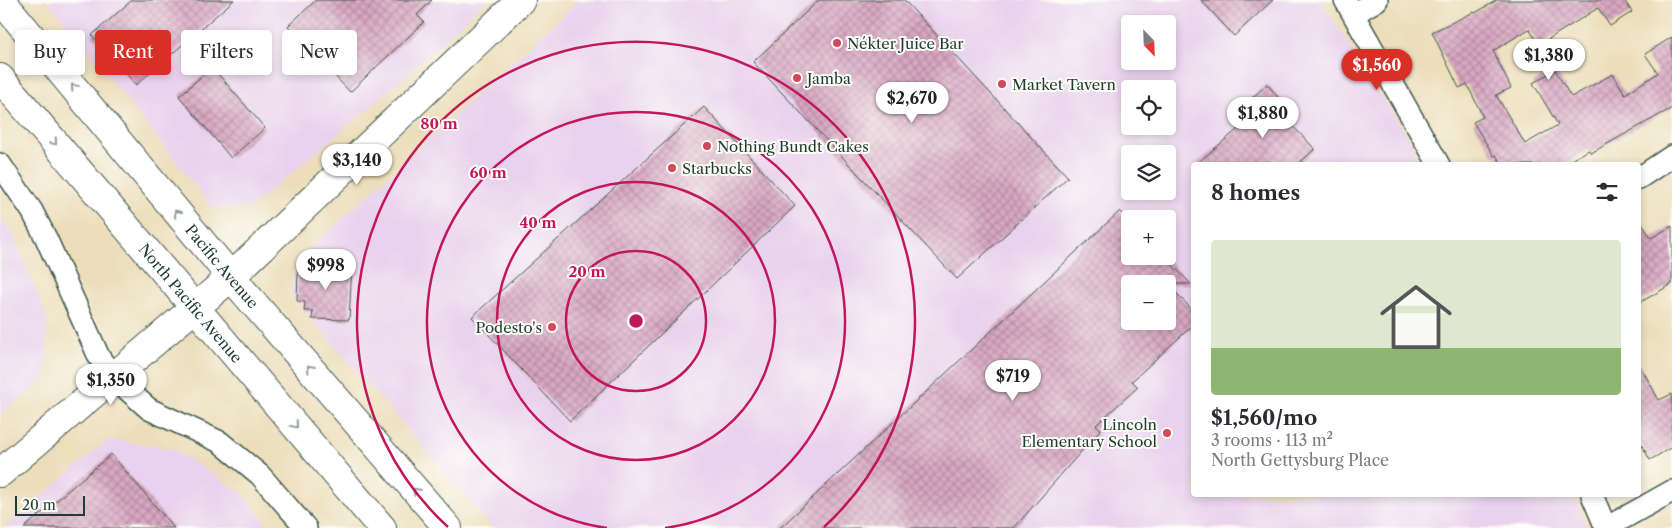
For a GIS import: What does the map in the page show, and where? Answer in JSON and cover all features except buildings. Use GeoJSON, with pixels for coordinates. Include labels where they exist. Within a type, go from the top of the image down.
{"type":"FeatureCollection","features":[{"type":"Feature","properties":{"kind":"main road","name":"Pacific Avenue"},"geometry":{"type":"LineString","coordinates":[[1,0],[231,277],[448,528]]}},
{"type":"Feature","properties":{"kind":"main road"},"geometry":{"type":"LineString","coordinates":[[0,473],[231,277],[521,0]]}},
{"type":"Feature","properties":{"kind":"main road","name":"North Pacific Avenue"},"geometry":{"type":"LineString","coordinates":[[0,78],[382,528]]}},
{"type":"Feature","properties":{"kind":"street"},"geometry":{"type":"LineString","coordinates":[[1377,0],[1349,7],[1437,162]]}},
{"type":"Feature","properties":{"kind":"street"},"geometry":{"type":"LineString","coordinates":[[1641,177],[1672,156]]}},
{"type":"Feature","properties":{"kind":"street"},"geometry":{"type":"LineString","coordinates":[[0,164],[36,218],[99,357],[113,377],[149,409],[220,442],[260,475],[306,528]]}},
{"type":"Feature","properties":{"kind":"street"},"geometry":{"type":"LineString","coordinates":[[1593,497],[1606,528],[1672,491]]}},
{"type":"Feature","properties":{"kind":"shaded area"},"geometry":{"type":"Polygon","coordinates":[[[47,0],[486,0],[405,77],[250,208],[213,208],[107,75],[171,75],[171,30],[95,30],[95,60],[85,48],[85,30],[71,30],[47,0]]]}},
{"type":"Feature","properties":{"kind":"shaded area"},"geometry":{"type":"Polygon","coordinates":[[[579,0],[1320,0],[1411,142],[1421,162],[1191,162],[1191,497],[1574,497],[1587,528],[493,528],[290,294],[300,258],[579,0]]]}},
{"type":"Feature","properties":{"kind":"shaded area"},"geometry":{"type":"Polygon","coordinates":[[[0,216],[13,233],[47,319],[46,377],[0,416],[0,216]]]}},
{"type":"Feature","properties":{"kind":"shaded area"},"geometry":{"type":"Polygon","coordinates":[[[109,439],[174,449],[240,492],[270,528],[4,528],[109,439]]]}},
{"type":"Feature","properties":{"kind":"place","name":"Nékter Juice Bar"},"geometry":{"type":"Point","coordinates":[837,43]}},
{"type":"Feature","properties":{"kind":"place","name":"Jamba"},"geometry":{"type":"Point","coordinates":[797,78]}},
{"type":"Feature","properties":{"kind":"place","name":"Market Tavern"},"geometry":{"type":"Point","coordinates":[1002,84]}},
{"type":"Feature","properties":{"kind":"place","name":"Nothing Bundt Cakes"},"geometry":{"type":"Point","coordinates":[707,146]}},
{"type":"Feature","properties":{"kind":"place","name":"Starbucks"},"geometry":{"type":"Point","coordinates":[672,168]}},
{"type":"Feature","properties":{"kind":"place","name":"Podesto's"},"geometry":{"type":"Point","coordinates":[552,327]}},
{"type":"Feature","properties":{"kind":"place","name":"Lincoln Elementary School"},"geometry":{"type":"Point","coordinates":[1167,433]}}]}
